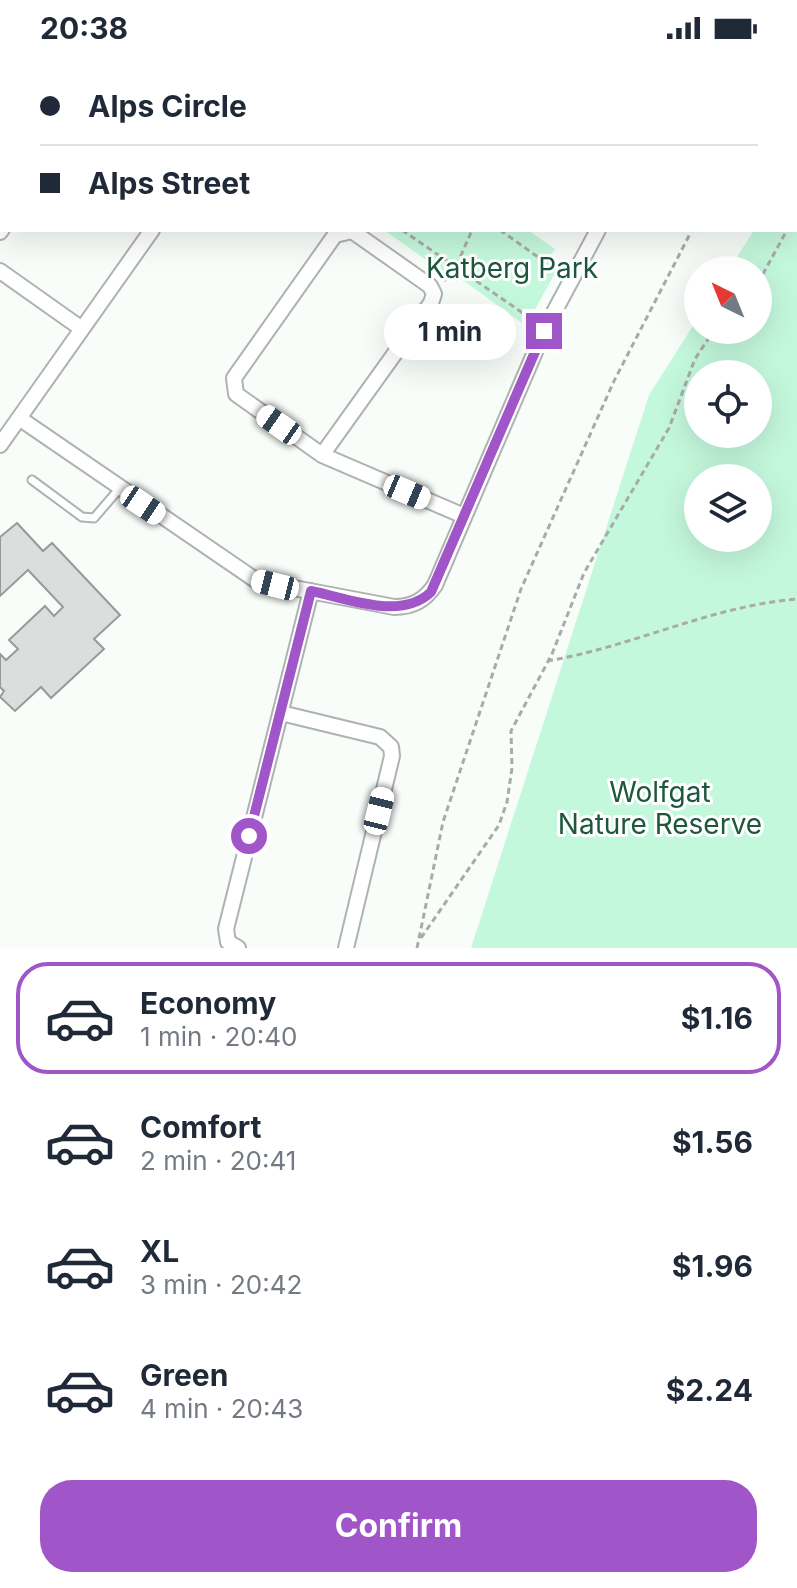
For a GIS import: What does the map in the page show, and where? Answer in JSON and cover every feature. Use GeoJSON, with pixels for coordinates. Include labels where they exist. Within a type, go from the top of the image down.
{"type":"FeatureCollection","features":[{"type":"Feature","properties":{"kind":"street"},"geometry":{"type":"LineString","coordinates":[[0,445],[151,232]]}},
{"type":"Feature","properties":{"kind":"street"},"geometry":{"type":"LineString","coordinates":[[341,232],[335,235],[234,378],[236,394],[322,455],[464,516]]}},
{"type":"Feature","properties":{"kind":"street"},"geometry":{"type":"LineString","coordinates":[[322,455],[431,303],[434,294],[430,286],[353,232]]}},
{"type":"Feature","properties":{"kind":"street"},"geometry":{"type":"LineString","coordinates":[[19,418],[257,581],[394,607],[418,603],[435,585],[544,331],[597,232]]}},
{"type":"Feature","properties":{"kind":"street"},"geometry":{"type":"LineString","coordinates":[[0,271],[82,329]]}},
{"type":"Feature","properties":{"kind":"street"},"geometry":{"type":"LineString","coordinates":[[238,948],[228,942],[226,929],[311,591]]}},
{"type":"Feature","properties":{"kind":"street"},"geometry":{"type":"LineString","coordinates":[[281,713],[380,737],[391,747],[392,756],[346,948]]}},
{"type":"Feature","properties":{"kind":"lane"},"geometry":{"type":"LineString","coordinates":[[32,480],[82,517],[94,518],[102,512],[119,489]]}},
{"type":"Feature","properties":{"kind":"path"},"geometry":{"type":"LineString","coordinates":[[405,232],[521,310],[544,331]]}},
{"type":"Feature","properties":{"kind":"path"},"geometry":{"type":"LineString","coordinates":[[434,294],[456,267],[471,232]]}},
{"type":"Feature","properties":{"kind":"path"},"geometry":{"type":"LineString","coordinates":[[503,232],[571,282]]}},
{"type":"Feature","properties":{"kind":"path"},"geometry":{"type":"LineString","coordinates":[[417,948],[443,822],[521,589],[614,381],[691,232]]}},
{"type":"Feature","properties":{"kind":"path"},"geometry":{"type":"LineString","coordinates":[[772,257],[786,232]]}},
{"type":"Feature","properties":{"kind":"path"},"geometry":{"type":"LineString","coordinates":[[419,941],[499,825],[507,802],[512,768],[511,731],[547,661],[584,573],[669,428],[695,359],[705,344]]}},
{"type":"Feature","properties":{"kind":"path"},"geometry":{"type":"LineString","coordinates":[[547,661],[634,641],[677,625],[767,602],[797,599]]}},
{"type":"Feature","properties":{"kind":"green space","name":"Katberg Park"},"geometry":{"type":"Polygon","coordinates":[[[387,232],[531,232],[555,249],[550,257],[560,264],[526,326],[460,278],[457,282],[387,232]]]}},
{"type":"Feature","properties":{"kind":"green space","name":"Wolfgat Nature Reserve"},"geometry":{"type":"Polygon","coordinates":[[[753,232],[797,232],[797,948],[471,948],[649,395],[684,340],[684,344],[772,344],[772,256],[738,256],[753,232]]]}},
{"type":"Feature","properties":{"kind":"building"},"geometry":{"type":"Polygon","coordinates":[[[17,523],[43,551],[52,543],[120,615],[94,639],[104,649],[51,698],[41,687],[15,711],[0,697],[4,691],[0,687],[0,654],[6,660],[18,649],[9,640],[45,606],[54,616],[63,607],[28,570],[0,596],[0,537],[17,523]]]}},
{"type":"Feature","properties":{"kind":"route"},"geometry":{"type":"LineString","coordinates":[[249,836],[311,591],[394,607],[418,603],[431,592],[544,331]]}}]}
